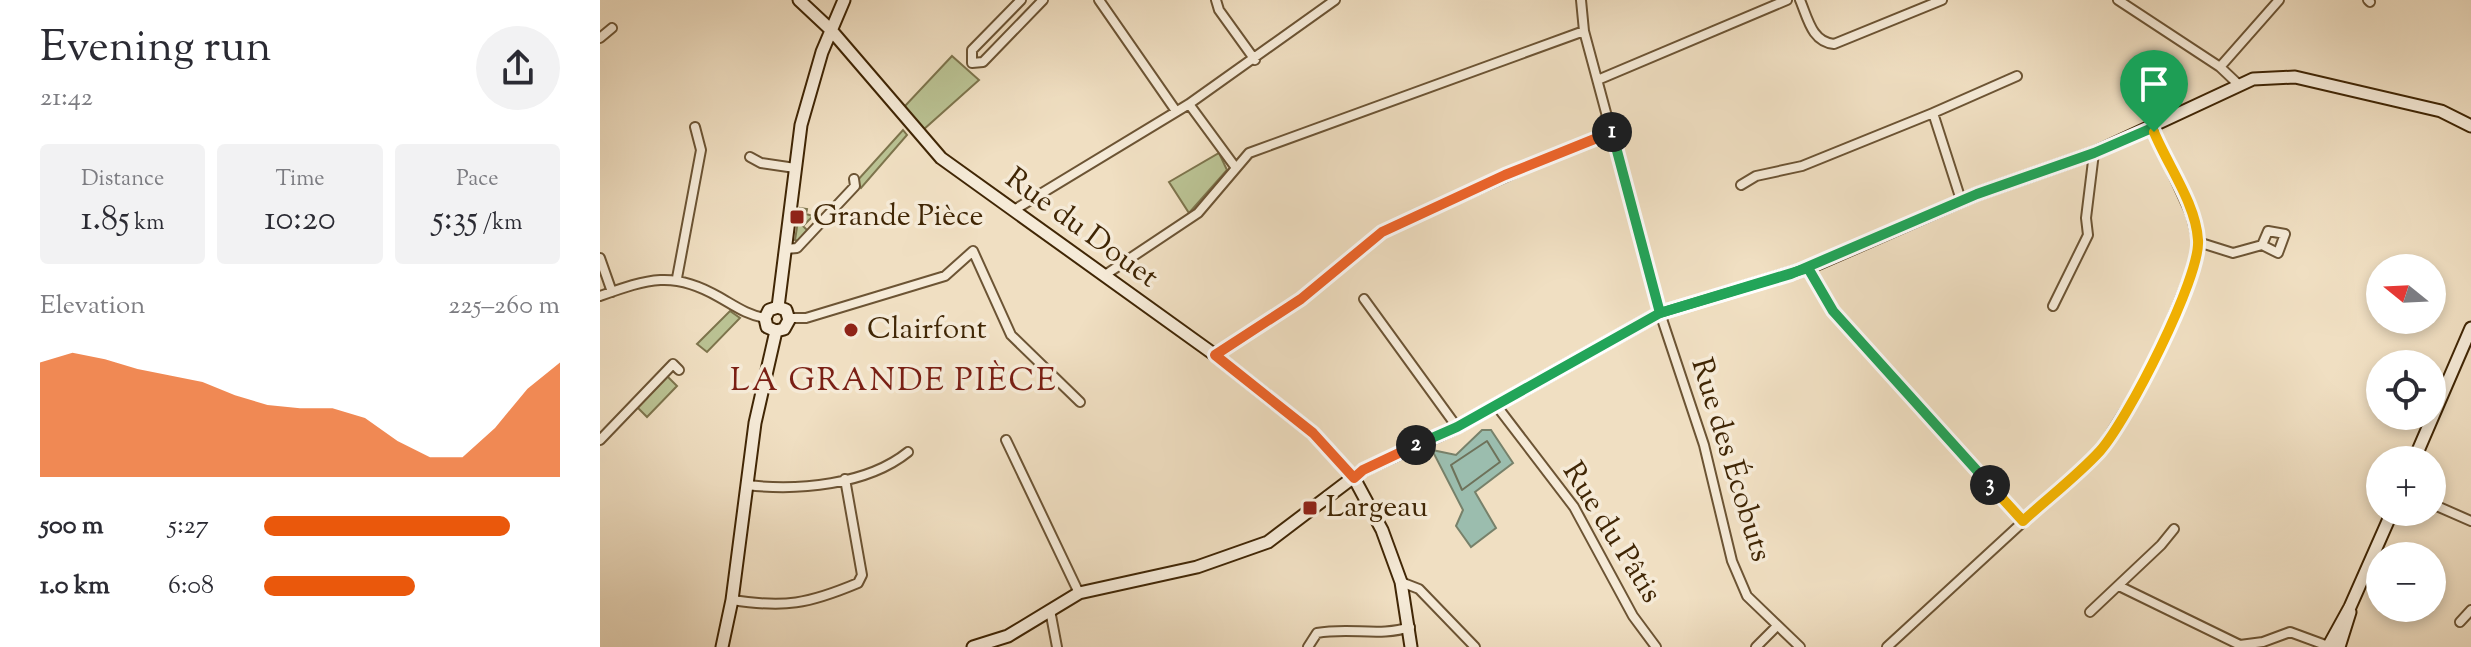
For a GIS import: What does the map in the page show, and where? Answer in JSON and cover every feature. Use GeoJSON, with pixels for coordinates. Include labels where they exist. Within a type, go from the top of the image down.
{"type":"FeatureCollection","features":[{"type":"Feature","properties":{"kind":"street","name":"Rue du Douet"},"geometry":{"type":"LineString","coordinates":[[799,0],[831,30],[941,158],[1215,355],[1313,433],[1354,478],[1382,530],[1401,582],[1411,647]]}},
{"type":"Feature","properties":{"kind":"street"},"geometry":{"type":"LineString","coordinates":[[778,307],[795,168],[809,94],[844,0]]}},
{"type":"Feature","properties":{"kind":"street"},"geometry":{"type":"LineString","coordinates":[[1021,0],[972,50],[972,63],[983,62],[1043,0]]}},
{"type":"Feature","properties":{"kind":"street"},"geometry":{"type":"LineString","coordinates":[[1099,0],[1176,111]]}},
{"type":"Feature","properties":{"kind":"street"},"geometry":{"type":"LineString","coordinates":[[1216,0],[1219,10],[1255,60]]}},
{"type":"Feature","properties":{"kind":"street"},"geometry":{"type":"LineString","coordinates":[[1014,210],[1189,104],[1255,60],[1335,0]]}},
{"type":"Feature","properties":{"kind":"street","name":"Rue des Écobuts"},"geometry":{"type":"LineString","coordinates":[[1581,0],[1584,31],[1600,79],[1660,313],[1704,445],[1732,561],[1747,596],[1800,647]]}},
{"type":"Feature","properties":{"kind":"street"},"geometry":{"type":"LineString","coordinates":[[1600,79],[1787,0]]}},
{"type":"Feature","properties":{"kind":"street"},"geometry":{"type":"LineString","coordinates":[[1800,0],[1815,36],[1824,43],[1834,44],[1942,0]]}},
{"type":"Feature","properties":{"kind":"street"},"geometry":{"type":"LineString","coordinates":[[2118,0],[2220,67],[2238,84]]}},
{"type":"Feature","properties":{"kind":"street"},"geometry":{"type":"LineString","coordinates":[[2220,67],[2279,0]]}},
{"type":"Feature","properties":{"kind":"street"},"geometry":{"type":"LineString","coordinates":[[600,38],[612,28]]}},
{"type":"Feature","properties":{"kind":"street"},"geometry":{"type":"LineString","coordinates":[[1105,275],[1198,213],[1249,153],[1584,31]]}},
{"type":"Feature","properties":{"kind":"street"},"geometry":{"type":"LineString","coordinates":[[1741,185],[1756,176],[1802,166],[2017,76]]}},
{"type":"Feature","properties":{"kind":"street"},"geometry":{"type":"LineString","coordinates":[[973,647],[1008,636],[1079,593],[1197,567],[1268,542],[1363,470],[1457,427],[1660,313],[1808,268],[1961,200],[2094,153],[2152,128],[2238,84],[2267,76],[2295,77],[2425,107],[2471,126]]}},
{"type":"Feature","properties":{"kind":"street"},"geometry":{"type":"LineString","coordinates":[[1189,104],[1236,168]]}},
{"type":"Feature","properties":{"kind":"street"},"geometry":{"type":"LineString","coordinates":[[1933,113],[1961,200]]}},
{"type":"Feature","properties":{"kind":"street"},"geometry":{"type":"LineString","coordinates":[[677,278],[701,150],[695,127]]}},
{"type":"Feature","properties":{"kind":"street"},"geometry":{"type":"LineString","coordinates":[[1887,647],[2100,451],[2154,364],[2194,265],[2198,242],[2191,214],[2152,128]]}},
{"type":"Feature","properties":{"kind":"street"},"geometry":{"type":"LineString","coordinates":[[1215,355],[1301,299],[1382,232],[1611,130]]}},
{"type":"Feature","properties":{"kind":"street"},"geometry":{"type":"LineString","coordinates":[[2053,306],[2088,235],[2086,218],[2094,153]]}},
{"type":"Feature","properties":{"kind":"street"},"geometry":{"type":"LineString","coordinates":[[750,157],[761,163],[795,168]]}},
{"type":"Feature","properties":{"kind":"street"},"geometry":{"type":"LineString","coordinates":[[786,249],[797,248],[855,186],[854,179]]}},
{"type":"Feature","properties":{"kind":"street"},"geometry":{"type":"LineString","coordinates":[[2198,242],[2233,253],[2262,245]]}},
{"type":"Feature","properties":{"kind":"street"},"geometry":{"type":"LineString","coordinates":[[789,318],[806,318],[945,276],[973,251],[1011,335],[1080,402]]}},
{"type":"Feature","properties":{"kind":"street"},"geometry":{"type":"LineString","coordinates":[[600,258],[612,292]]}},
{"type":"Feature","properties":{"kind":"street"},"geometry":{"type":"LineString","coordinates":[[1808,268],[1833,311],[2023,521]]}},
{"type":"Feature","properties":{"kind":"street"},"geometry":{"type":"LineString","coordinates":[[600,296],[644,281],[677,278],[705,288],[751,316],[765,318]]}},
{"type":"Feature","properties":{"kind":"street"},"geometry":{"type":"LineString","coordinates":[[1364,299],[1457,427]]}},
{"type":"Feature","properties":{"kind":"street"},"geometry":{"type":"LineString","coordinates":[[778,307],[786,310],[789,318],[785,328],[776,331],[767,327],[765,318],[769,310],[778,307]]}},
{"type":"Feature","properties":{"kind":"street"},"geometry":{"type":"LineString","coordinates":[[2420,446],[2471,328]]}},
{"type":"Feature","properties":{"kind":"street"},"geometry":{"type":"LineString","coordinates":[[722,647],[732,600],[755,423],[776,331]]}},
{"type":"Feature","properties":{"kind":"street"},"geometry":{"type":"LineString","coordinates":[[600,440],[673,364],[679,370]]}},
{"type":"Feature","properties":{"kind":"street","name":"Rue du Pâtis"},"geometry":{"type":"LineString","coordinates":[[1496,405],[1574,507],[1633,616],[1656,647]]}},
{"type":"Feature","properties":{"kind":"street"},"geometry":{"type":"LineString","coordinates":[[1006,440],[1079,593]]}},
{"type":"Feature","properties":{"kind":"street"},"geometry":{"type":"LineString","coordinates":[[747,485],[775,488],[845,479],[891,466],[908,452]]}},
{"type":"Feature","properties":{"kind":"street"},"geometry":{"type":"LineString","coordinates":[[732,600],[778,607],[795,605],[858,583],[862,575],[845,479]]}},
{"type":"Feature","properties":{"kind":"street"},"geometry":{"type":"LineString","coordinates":[[2446,510],[2471,521]]}},
{"type":"Feature","properties":{"kind":"street"},"geometry":{"type":"LineString","coordinates":[[2119,586],[2240,645],[2255,645],[2290,632],[2328,646],[2350,607],[2386,526]]}},
{"type":"Feature","properties":{"kind":"street"},"geometry":{"type":"LineString","coordinates":[[2090,612],[2174,529]]}},
{"type":"Feature","properties":{"kind":"street"},"geometry":{"type":"LineString","coordinates":[[1401,582],[1419,589],[1475,647]]}},
{"type":"Feature","properties":{"kind":"street"},"geometry":{"type":"LineString","coordinates":[[2339,647],[2350,607]]}},
{"type":"Feature","properties":{"kind":"street"},"geometry":{"type":"LineString","coordinates":[[1050,610],[1057,647]]}},
{"type":"Feature","properties":{"kind":"street"},"geometry":{"type":"LineString","coordinates":[[2460,622],[2471,610]]}},
{"type":"Feature","properties":{"kind":"street"},"geometry":{"type":"LineString","coordinates":[[1308,647],[1317,633],[1368,629],[1379,634],[1410,627]]}},
{"type":"Feature","properties":{"kind":"street"},"geometry":{"type":"LineString","coordinates":[[1756,647],[1776,627]]}},
{"type":"Feature","properties":{"kind":"green space"},"geometry":{"type":"Polygon","coordinates":[[[952,56],[979,80],[923,130],[904,107],[952,56]]]}},
{"type":"Feature","properties":{"kind":"green space"},"geometry":{"type":"Polygon","coordinates":[[[903,130],[907,135],[861,188],[856,182],[903,130]]]}},
{"type":"Feature","properties":{"kind":"green space"},"geometry":{"type":"Polygon","coordinates":[[[1219,153],[1227,170],[1189,213],[1169,182],[1219,153]]]}},
{"type":"Feature","properties":{"kind":"green space"},"geometry":{"type":"Polygon","coordinates":[[[800,208],[807,209],[806,214],[813,216],[803,226],[808,231],[799,241],[795,240],[800,208]]]}},
{"type":"Feature","properties":{"kind":"green space"},"geometry":{"type":"Polygon","coordinates":[[[730,311],[740,318],[707,352],[697,344],[730,311]]]}},
{"type":"Feature","properties":{"kind":"green space"},"geometry":{"type":"Polygon","coordinates":[[[667,376],[677,386],[647,417],[637,407],[667,376]]]}},
{"type":"Feature","properties":{"kind":"water"},"geometry":{"type":"Polygon","coordinates":[[[1482,430],[1491,430],[1513,463],[1475,492],[1496,528],[1471,547],[1456,526],[1463,510],[1432,450],[1456,455],[1482,430]]]}},
{"type":"Feature","properties":{"kind":"place","name":"Grande Pièce"},"geometry":{"type":"Point","coordinates":[797,217]}},
{"type":"Feature","properties":{"kind":"place","name":"Clairfont"},"geometry":{"type":"Point","coordinates":[851,330]}},
{"type":"Feature","properties":{"kind":"place","name":"Largeau"},"geometry":{"type":"Point","coordinates":[1310,508]}},
{"type":"Feature","properties":{"kind":"district","name":"LA GRANDE PIÈCE"},"geometry":{"type":"Point","coordinates":[894,382]}},
{"type":"Feature","properties":{"kind":"route"},"geometry":{"type":"LineString","coordinates":[[2154,132],[2152,128],[2094,153],[1977,194],[1791,274],[1660,313],[1611,130],[1382,232],[1301,299],[1234,339],[1215,355],[1313,433],[1354,478],[1363,470],[1457,427],[1660,313],[1725,294],[1791,274],[1808,268],[1833,311],[2023,521],[2100,451],[2112,435],[2154,364],[2194,265],[2198,242],[2196,228],[2154,132]]}}]}
